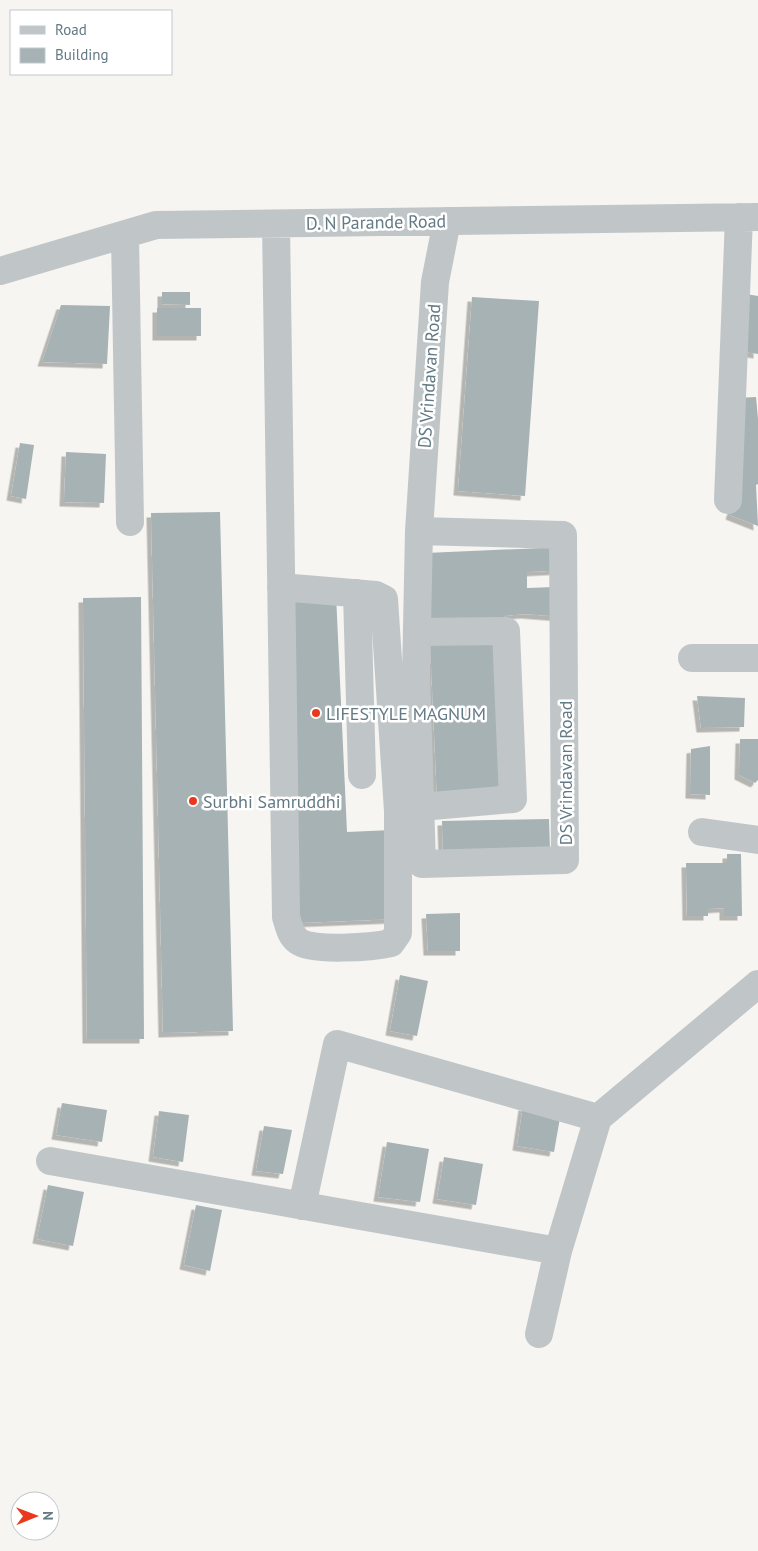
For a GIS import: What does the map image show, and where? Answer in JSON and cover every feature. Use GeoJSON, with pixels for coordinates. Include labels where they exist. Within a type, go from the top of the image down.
{"type":"FeatureCollection","features":[{"type":"Feature","properties":{"kind":"street","name":"D. N Parande Road"},"geometry":{"type":"LineString","coordinates":[[0,271],[124,236],[156,225],[749,217]]}},
{"type":"Feature","properties":{"kind":"street"},"geometry":{"type":"LineString","coordinates":[[728,500],[749,217]]}},
{"type":"Feature","properties":{"kind":"street","name":"DS Vrindavan Road"},"geometry":{"type":"LineString","coordinates":[[419,531],[564,535],[566,860],[422,864],[416,675],[419,531],[435,282],[447,221]]}},
{"type":"Feature","properties":{"kind":"street"},"geometry":{"type":"LineString","coordinates":[[276,224],[281,587],[286,917],[290,932],[299,942],[315,947],[391,943],[398,933],[398,811],[385,605],[381,596],[281,587]]}},
{"type":"Feature","properties":{"kind":"street"},"geometry":{"type":"LineString","coordinates":[[124,236],[130,522]]}},
{"type":"Feature","properties":{"kind":"street"},"geometry":{"type":"LineString","coordinates":[[357,593],[362,776]]}},
{"type":"Feature","properties":{"kind":"street"},"geometry":{"type":"LineString","coordinates":[[417,632],[506,631],[513,799],[420,807]]}},
{"type":"Feature","properties":{"kind":"street"},"geometry":{"type":"LineString","coordinates":[[692,658],[758,658]]}},
{"type":"Feature","properties":{"kind":"street"},"geometry":{"type":"LineString","coordinates":[[702,832],[758,840]]}},
{"type":"Feature","properties":{"kind":"street"},"geometry":{"type":"LineString","coordinates":[[539,1334],[558,1251],[598,1118],[758,984]]}},
{"type":"Feature","properties":{"kind":"street"},"geometry":{"type":"LineString","coordinates":[[302,1206],[337,1044],[598,1118]]}},
{"type":"Feature","properties":{"kind":"street"},"geometry":{"type":"LineString","coordinates":[[50,1161],[558,1251]]}},
{"type":"Feature","properties":{"kind":"building"},"geometry":{"type":"Polygon","coordinates":[[[162,292],[190,292],[190,305],[162,304],[162,292]]]}},
{"type":"Feature","properties":{"kind":"building"},"geometry":{"type":"Polygon","coordinates":[[[746,294],[758,296],[758,354],[739,351],[746,294]]]}},
{"type":"Feature","properties":{"kind":"building"},"geometry":{"type":"Polygon","coordinates":[[[472,297],[539,301],[525,496],[458,491],[472,297]]]}},
{"type":"Feature","properties":{"kind":"building"},"geometry":{"type":"Polygon","coordinates":[[[61,305],[110,306],[107,364],[42,362],[61,305]]]}},
{"type":"Feature","properties":{"kind":"building"},"geometry":{"type":"Polygon","coordinates":[[[157,308],[201,308],[201,336],[157,336],[157,308]]]}},
{"type":"Feature","properties":{"kind":"building"},"geometry":{"type":"Polygon","coordinates":[[[756,397],[758,419],[758,484],[756,485],[758,526],[730,515],[735,501],[736,398],[756,397]]]}},
{"type":"Feature","properties":{"kind":"building"},"geometry":{"type":"Polygon","coordinates":[[[20,443],[34,445],[26,499],[11,496],[20,443]]]}},
{"type":"Feature","properties":{"kind":"building"},"geometry":{"type":"Polygon","coordinates":[[[66,452],[106,454],[104,503],[64,502],[66,452]]]}},
{"type":"Feature","properties":{"kind":"building","name":"Surbhi Samruddhi"},"geometry":{"type":"Polygon","coordinates":[[[220,512],[233,1031],[163,1033],[151,513],[220,512]]]}},
{"type":"Feature","properties":{"kind":"building"},"geometry":{"type":"Polygon","coordinates":[[[565,547],[566,570],[527,572],[527,588],[555,587],[564,617],[525,614],[504,616],[519,783],[437,798],[426,553],[565,547]]]}},
{"type":"Feature","properties":{"kind":"building","name":"LIFESTYLE MAGNUM"},"geometry":{"type":"Polygon","coordinates":[[[336,595],[347,832],[392,830],[396,919],[297,923],[286,597],[336,595]]]}},
{"type":"Feature","properties":{"kind":"building"},"geometry":{"type":"Polygon","coordinates":[[[141,597],[144,1039],[87,1039],[83,598],[141,597]]]}},
{"type":"Feature","properties":{"kind":"building"},"geometry":{"type":"Polygon","coordinates":[[[697,696],[745,698],[744,727],[701,728],[697,696]]]}},
{"type":"Feature","properties":{"kind":"building"},"geometry":{"type":"Polygon","coordinates":[[[740,739],[758,739],[758,780],[755,783],[739,775],[740,739]]]}},
{"type":"Feature","properties":{"kind":"building"},"geometry":{"type":"Polygon","coordinates":[[[710,746],[710,795],[690,794],[691,749],[710,746]]]}},
{"type":"Feature","properties":{"kind":"building"},"geometry":{"type":"Polygon","coordinates":[[[549,819],[550,850],[443,853],[442,821],[549,819]]]}},
{"type":"Feature","properties":{"kind":"building"},"geometry":{"type":"Polygon","coordinates":[[[727,854],[741,854],[742,916],[724,916],[724,908],[708,909],[708,916],[687,916],[686,863],[727,863],[727,854]]]}},
{"type":"Feature","properties":{"kind":"building"},"geometry":{"type":"Polygon","coordinates":[[[460,913],[460,951],[428,951],[426,914],[460,913]]]}},
{"type":"Feature","properties":{"kind":"building"},"geometry":{"type":"Polygon","coordinates":[[[400,975],[428,981],[417,1036],[390,1031],[400,975]]]}},
{"type":"Feature","properties":{"kind":"building"},"geometry":{"type":"Polygon","coordinates":[[[62,1103],[107,1110],[102,1142],[56,1135],[62,1103]]]}},
{"type":"Feature","properties":{"kind":"building"},"geometry":{"type":"Polygon","coordinates":[[[523,1106],[561,1112],[554,1152],[517,1146],[523,1106]]]}},
{"type":"Feature","properties":{"kind":"building"},"geometry":{"type":"Polygon","coordinates":[[[159,1111],[189,1115],[183,1162],[153,1157],[159,1111]]]}},
{"type":"Feature","properties":{"kind":"building"},"geometry":{"type":"Polygon","coordinates":[[[264,1126],[292,1130],[283,1174],[256,1171],[264,1126]]]}},
{"type":"Feature","properties":{"kind":"building"},"geometry":{"type":"Polygon","coordinates":[[[387,1142],[429,1149],[420,1202],[378,1197],[387,1142]]]}},
{"type":"Feature","properties":{"kind":"building"},"geometry":{"type":"Polygon","coordinates":[[[444,1157],[483,1164],[476,1205],[437,1199],[444,1157]]]}},
{"type":"Feature","properties":{"kind":"building"},"geometry":{"type":"Polygon","coordinates":[[[48,1185],[84,1192],[73,1246],[37,1239],[48,1185]]]}},
{"type":"Feature","properties":{"kind":"building"},"geometry":{"type":"Polygon","coordinates":[[[196,1205],[222,1210],[210,1271],[184,1265],[196,1205]]]}},
{"type":"Feature","properties":{"kind":"place","name":"LIFESTYLE MAGNUM"},"geometry":{"type":"Point","coordinates":[316,713]}},
{"type":"Feature","properties":{"kind":"place","name":"Surbhi Samruddhi"},"geometry":{"type":"Point","coordinates":[193,801]}}]}
